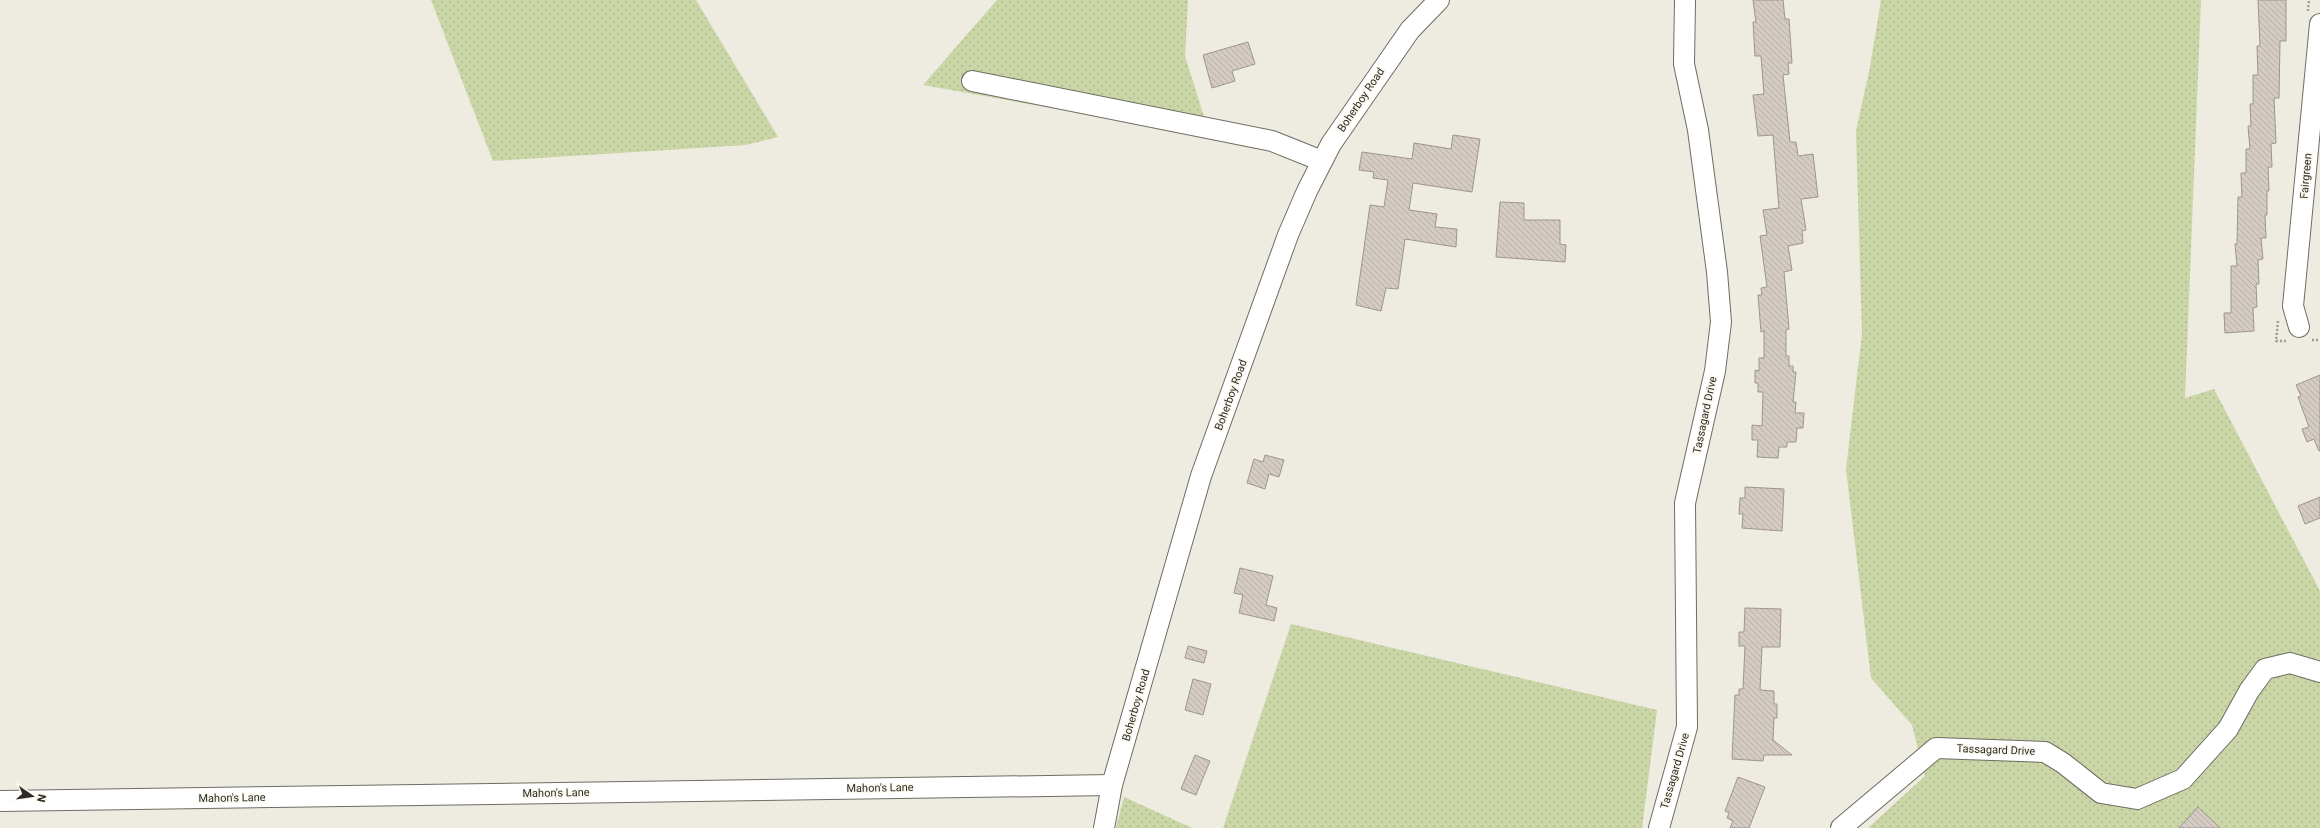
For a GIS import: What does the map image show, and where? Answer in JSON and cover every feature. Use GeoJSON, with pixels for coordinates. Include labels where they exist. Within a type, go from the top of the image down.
{"type":"FeatureCollection","features":[{"type":"Feature","properties":{"kind":"street","name":"Boherboy Road"},"geometry":{"type":"LineString","coordinates":[[1104,828],[1112,785],[1201,476],[1288,235],[1331,144],[1410,30],[1439,0]]}},
{"type":"Feature","properties":{"kind":"street","name":"Tassagard Drive"},"geometry":{"type":"LineString","coordinates":[[1659,828],[1687,727],[1686,503],[1713,378],[1721,322],[1717,272],[1698,130],[1684,64],[1685,0]]}},
{"type":"Feature","properties":{"kind":"street","name":"Fairgreen"},"geometry":{"type":"LineString","coordinates":[[2299,327],[2293,306],[2320,24]]}},
{"type":"Feature","properties":{"kind":"street"},"geometry":{"type":"LineString","coordinates":[[972,80],[1272,141],[1322,161]]}},
{"type":"Feature","properties":{"kind":"street","name":"Tassagard Drive"},"geometry":{"type":"LineString","coordinates":[[1841,828],[1936,748],[2045,752],[2063,763],[2101,793],[2137,799],[2183,779],[2228,729],[2249,691],[2265,669],[2290,663],[2320,672]]}},
{"type":"Feature","properties":{"kind":"street","name":"Mahon's Lane"},"geometry":{"type":"LineString","coordinates":[[0,801],[1112,785]]}},
{"type":"Feature","properties":{"kind":"green space"},"geometry":{"type":"Polygon","coordinates":[[[431,0],[696,0],[778,137],[745,145],[493,161],[431,0]]]}},
{"type":"Feature","properties":{"kind":"green space"},"geometry":{"type":"Polygon","coordinates":[[[997,0],[1188,0],[1185,56],[1204,117],[1202,135],[923,85],[997,0]]]}},
{"type":"Feature","properties":{"kind":"green space"},"geometry":{"type":"Polygon","coordinates":[[[1881,0],[2201,0],[2185,398],[2214,389],[2320,591],[2320,828],[1868,828],[1925,776],[1912,725],[1871,678],[1846,469],[1862,334],[1856,131],[1870,67],[1881,0]]]}},
{"type":"Feature","properties":{"kind":"green space"},"geometry":{"type":"Polygon","coordinates":[[[1291,624],[1657,710],[1642,828],[1223,828],[1291,624]]]}},
{"type":"Feature","properties":{"kind":"green space"},"geometry":{"type":"Polygon","coordinates":[[[1124,797],[1192,828],[1116,828],[1124,797]]]}},
{"type":"Feature","properties":{"kind":"building"},"geometry":{"type":"Polygon","coordinates":[[[1753,0],[1783,0],[1785,19],[1789,19],[1792,63],[1788,63],[1789,74],[1783,75],[1790,142],[1796,142],[1798,156],[1813,154],[1818,197],[1801,199],[1806,230],[1802,231],[1803,243],[1788,246],[1792,270],[1784,272],[1789,329],[1786,330],[1786,356],[1789,356],[1789,366],[1793,366],[1793,372],[1796,372],[1793,402],[1796,402],[1795,413],[1804,413],[1803,428],[1797,428],[1796,442],[1787,442],[1787,447],[1779,447],[1778,458],[1757,457],[1758,440],[1752,440],[1752,425],[1762,426],[1763,392],[1758,392],[1758,383],[1755,383],[1755,370],[1759,371],[1759,358],[1764,358],[1764,331],[1761,332],[1758,295],[1762,295],[1761,288],[1767,287],[1760,236],[1767,235],[1763,210],[1779,208],[1773,135],[1758,136],[1753,95],[1764,94],[1761,56],[1755,56],[1753,22],[1756,22],[1753,0]]]}},
{"type":"Feature","properties":{"kind":"building"},"geometry":{"type":"Polygon","coordinates":[[[2258,0],[2286,0],[2286,41],[2280,41],[2279,98],[2274,98],[2276,143],[2271,144],[2272,167],[2268,167],[2269,191],[2267,191],[2267,215],[2265,215],[2266,238],[2261,238],[2263,259],[2258,260],[2259,284],[2256,284],[2257,307],[2253,308],[2254,331],[2225,333],[2224,313],[2231,313],[2231,266],[2237,266],[2235,244],[2237,244],[2238,197],[2242,197],[2241,173],[2246,173],[2246,149],[2250,149],[2248,126],[2251,126],[2250,104],[2253,104],[2253,75],[2258,75],[2257,46],[2260,46],[2258,0]]]}},
{"type":"Feature","properties":{"kind":"building"},"geometry":{"type":"Polygon","coordinates":[[[1248,42],[1255,64],[1232,71],[1235,81],[1212,88],[1203,55],[1248,42]]]}},
{"type":"Feature","properties":{"kind":"building"},"geometry":{"type":"Polygon","coordinates":[[[1453,135],[1480,139],[1472,192],[1413,183],[1409,210],[1437,214],[1435,227],[1457,229],[1456,247],[1405,239],[1398,289],[1386,288],[1381,311],[1356,305],[1370,205],[1384,207],[1388,180],[1373,178],[1374,172],[1359,170],[1362,152],[1412,159],[1414,143],[1451,149],[1453,135]]]}},
{"type":"Feature","properties":{"kind":"building"},"geometry":{"type":"Polygon","coordinates":[[[1500,202],[1524,203],[1524,220],[1560,220],[1560,244],[1566,245],[1565,262],[1496,257],[1500,202]]]}},
{"type":"Feature","properties":{"kind":"building"},"geometry":{"type":"Polygon","coordinates":[[[2320,375],[2319,451],[2314,439],[2307,442],[2302,429],[2309,427],[2298,397],[2301,396],[2296,385],[2320,375]]]}},
{"type":"Feature","properties":{"kind":"building"},"geometry":{"type":"Polygon","coordinates":[[[1265,455],[1284,460],[1279,477],[1269,474],[1265,489],[1247,483],[1254,459],[1263,462],[1265,455]]]}},
{"type":"Feature","properties":{"kind":"building"},"geometry":{"type":"Polygon","coordinates":[[[1745,487],[1784,489],[1782,531],[1742,528],[1743,514],[1739,514],[1740,498],[1745,498],[1745,487]]]}},
{"type":"Feature","properties":{"kind":"building"},"geometry":{"type":"Polygon","coordinates":[[[2320,497],[2320,518],[2305,524],[2298,506],[2320,497]]]}},
{"type":"Feature","properties":{"kind":"building"},"geometry":{"type":"Polygon","coordinates":[[[1240,568],[1273,576],[1266,605],[1277,608],[1274,621],[1239,613],[1243,595],[1234,593],[1240,568]]]}},
{"type":"Feature","properties":{"kind":"building"},"geometry":{"type":"Polygon","coordinates":[[[1745,608],[1781,609],[1780,647],[1762,647],[1760,690],[1774,691],[1774,704],[1777,704],[1777,718],[1774,718],[1773,740],[1792,755],[1764,755],[1763,761],[1732,759],[1735,695],[1739,695],[1739,689],[1743,689],[1745,646],[1739,646],[1739,632],[1744,632],[1745,608]]]}},
{"type":"Feature","properties":{"kind":"building"},"geometry":{"type":"Polygon","coordinates":[[[1188,646],[1207,651],[1204,663],[1185,658],[1188,646]]]}},
{"type":"Feature","properties":{"kind":"building"},"geometry":{"type":"Polygon","coordinates":[[[1193,679],[1211,684],[1203,715],[1185,710],[1193,679]]]}},
{"type":"Feature","properties":{"kind":"building"},"geometry":{"type":"Polygon","coordinates":[[[1195,755],[1210,761],[1196,795],[1181,789],[1195,755]]]}},
{"type":"Feature","properties":{"kind":"building"},"geometry":{"type":"Polygon","coordinates":[[[1738,777],[1765,787],[1749,828],[1730,828],[1733,821],[1727,818],[1729,813],[1725,811],[1738,777]]]}},
{"type":"Feature","properties":{"kind":"building"},"geometry":{"type":"Polygon","coordinates":[[[2198,807],[2220,828],[2179,828],[2198,807]]]}}]}
